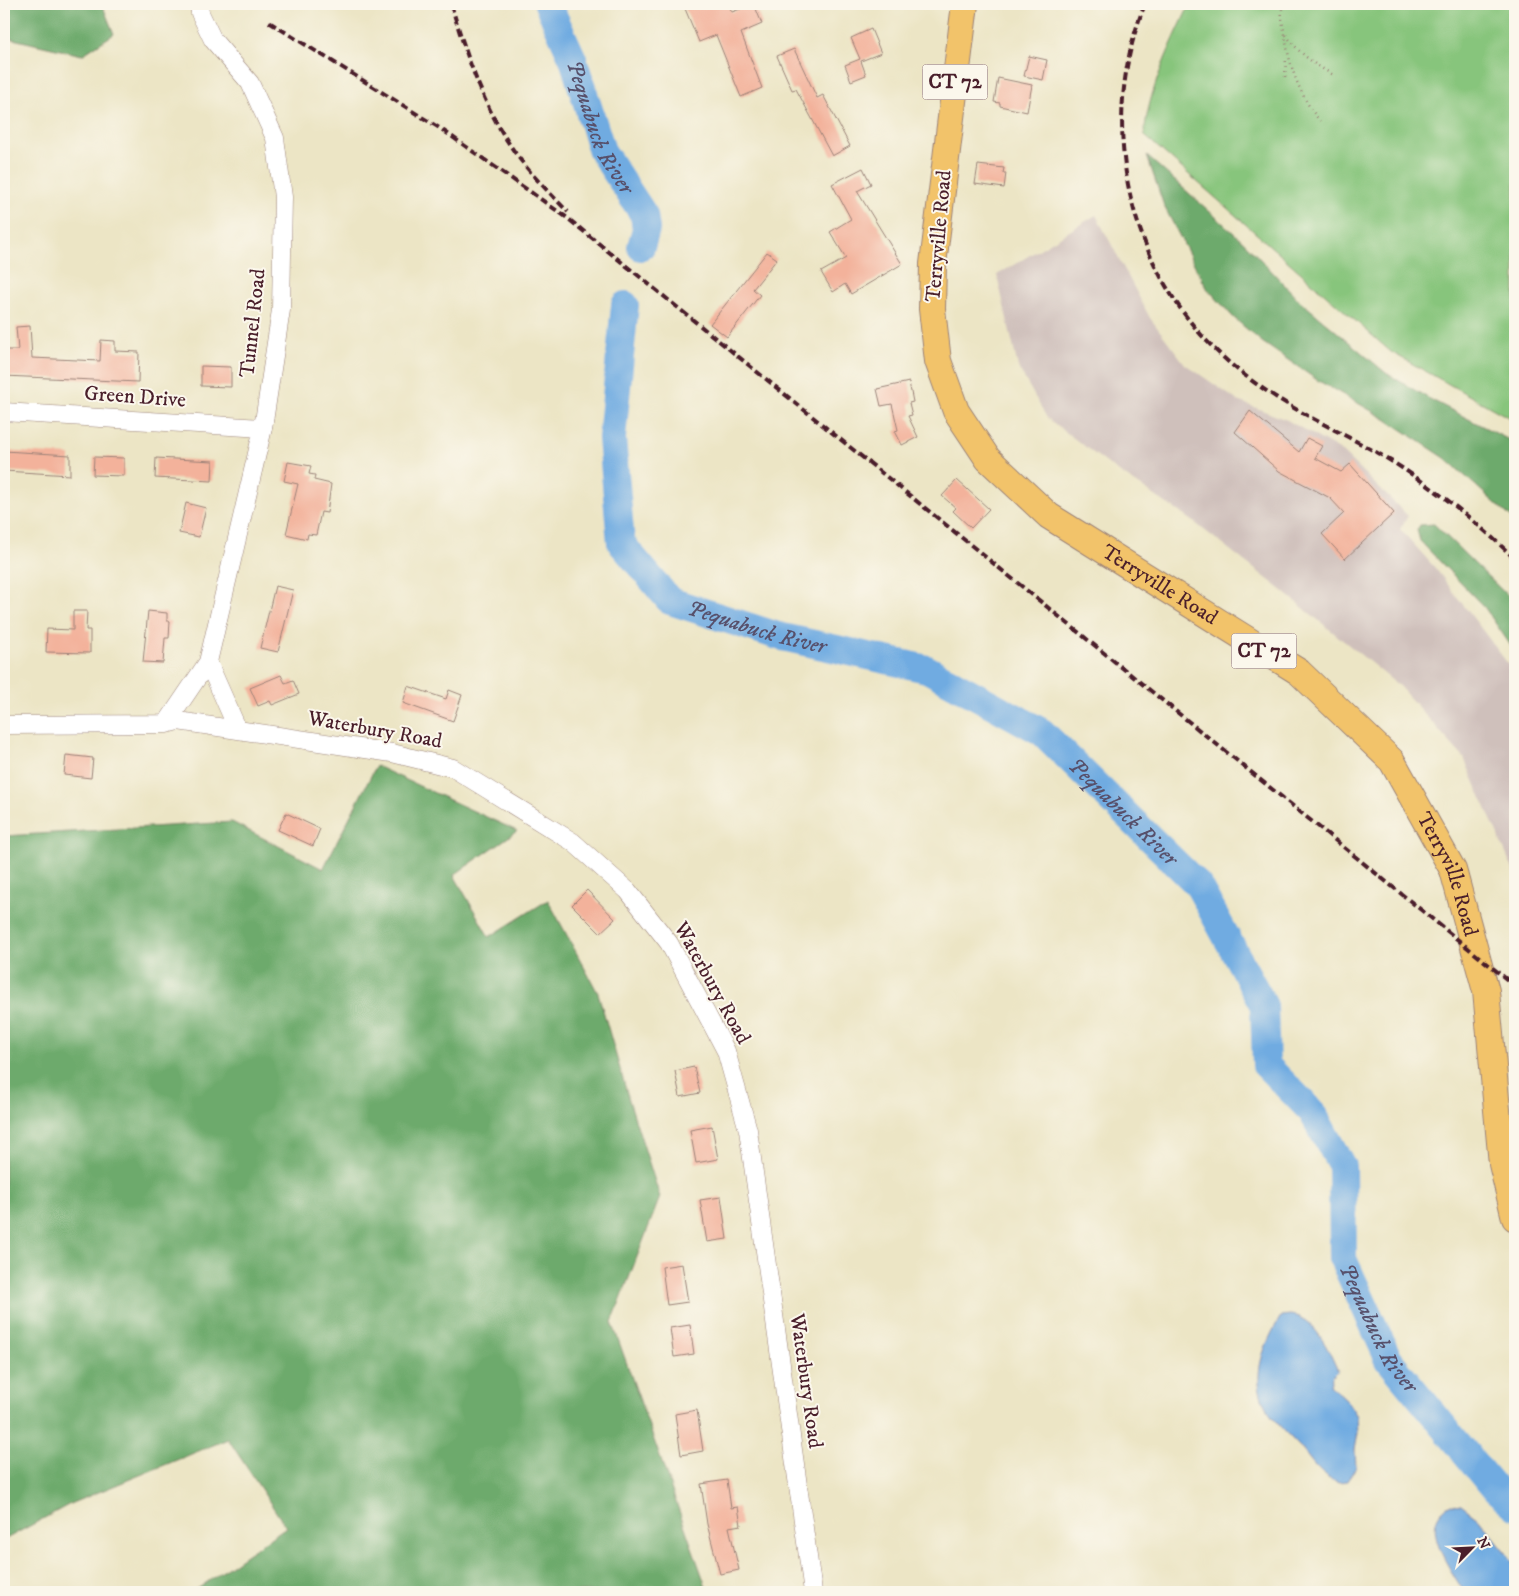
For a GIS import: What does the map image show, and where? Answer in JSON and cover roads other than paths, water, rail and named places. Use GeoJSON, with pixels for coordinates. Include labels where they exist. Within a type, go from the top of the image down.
{"type":"FeatureCollection","features":[{"type":"Feature","properties":{"kind":"highway","name":"Terryville Road"},"geometry":{"type":"LineString","coordinates":[[965,4],[934,264],[932,309],[938,361],[956,411],[988,459],[1049,516],[1299,672],[1392,761],[1453,870],[1486,991],[1502,1164],[1515,1218]]}},
{"type":"Feature","properties":{"kind":"street","name":"Tunnel Road"},"geometry":{"type":"LineString","coordinates":[[172,723],[208,662],[263,428],[281,310],[283,197],[275,138],[250,83],[213,40],[200,13],[199,4]]}},
{"type":"Feature","properties":{"kind":"street","name":"Green Drive"},"geometry":{"type":"LineString","coordinates":[[4,412],[263,428]]}},
{"type":"Feature","properties":{"kind":"street"},"geometry":{"type":"LineString","coordinates":[[208,662],[238,730]]}},
{"type":"Feature","properties":{"kind":"street","name":"Waterbury Road"},"geometry":{"type":"LineString","coordinates":[[4,725],[172,723],[238,730],[392,753],[453,768],[573,842],[628,891],[669,943],[726,1050],[748,1130],[812,1592]]}},
{"type":"Feature","properties":{"kind":"water"},"geometry":{"type":"Polygon","coordinates":[[[1281,1316],[1299,1317],[1307,1322],[1320,1336],[1338,1371],[1332,1377],[1330,1385],[1348,1402],[1357,1416],[1356,1467],[1347,1481],[1339,1482],[1322,1473],[1274,1419],[1262,1397],[1259,1374],[1264,1350],[1281,1316]]]}},
{"type":"Feature","properties":{"kind":"water"},"geometry":{"type":"Polygon","coordinates":[[[1451,1504],[1461,1505],[1478,1518],[1515,1564],[1515,1592],[1464,1592],[1444,1559],[1436,1534],[1436,1522],[1441,1512],[1451,1504]]]}},
{"type":"Feature","properties":{"kind":"waterway","name":"Pequabuck River"},"geometry":{"type":"LineString","coordinates":[[548,4],[573,59],[602,151],[644,215],[646,229],[641,247]]}},
{"type":"Feature","properties":{"kind":"waterway","name":"Pequabuck River"},"geometry":{"type":"LineString","coordinates":[[625,305],[612,438],[621,543],[670,601],[778,636],[927,669],[1042,732],[1198,885],[1264,1006],[1266,1065],[1312,1112],[1342,1166],[1343,1259],[1389,1360],[1496,1490],[1515,1506]]}},
{"type":"Feature","properties":{"kind":"railway"},"geometry":{"type":"LineString","coordinates":[[451,4],[475,75],[498,126],[521,161],[568,212]]}},
{"type":"Feature","properties":{"kind":"railway"},"geometry":{"type":"LineString","coordinates":[[1145,4],[1129,54],[1123,106],[1124,157],[1133,208],[1151,256],[1176,301],[1208,342],[1247,377],[1279,399],[1381,455],[1417,478],[1468,516],[1515,559]]}},
{"type":"Feature","properties":{"kind":"railway"},"geometry":{"type":"LineString","coordinates":[[269,22],[441,129],[566,217],[1515,986]]}}]}
